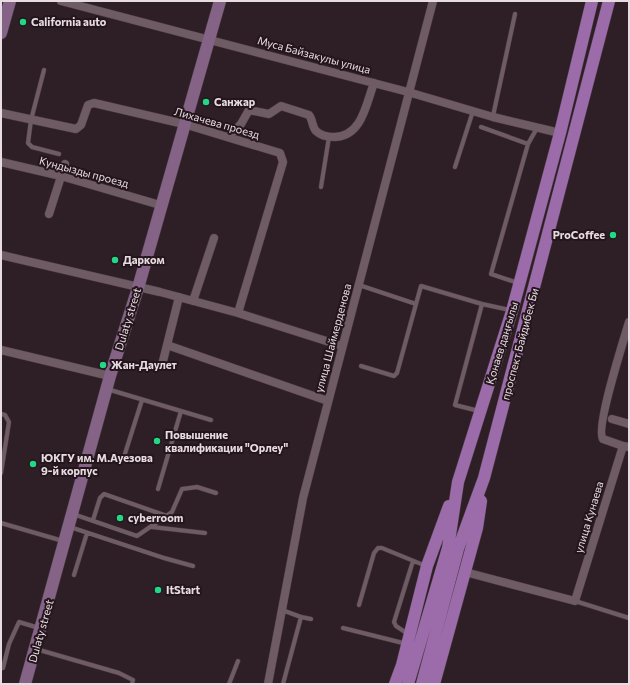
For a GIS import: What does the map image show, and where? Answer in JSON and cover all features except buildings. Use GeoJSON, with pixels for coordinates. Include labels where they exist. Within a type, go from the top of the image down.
{"type":"FeatureCollection","features":[{"type":"Feature","properties":{"kind":"main road"},"geometry":{"type":"LineString","coordinates":[[1,33],[10,1]]}},
{"type":"Feature","properties":{"kind":"main road","name":"Dulaty street"},"geometry":{"type":"LineString","coordinates":[[25,684],[42,629],[110,376],[138,288],[160,205],[220,1]]}},
{"type":"Feature","properties":{"kind":"main road","name":"Қонаев даңғылы"},"geometry":{"type":"LineString","coordinates":[[408,684],[448,548],[458,482],[512,311],[560,133],[592,1]]}},
{"type":"Feature","properties":{"kind":"main road","name":"проспект Байдибек Би"},"geometry":{"type":"LineString","coordinates":[[422,684],[458,549],[484,478],[609,1]]}},
{"type":"Feature","properties":{"kind":"main road"},"geometry":{"type":"LineString","coordinates":[[434,684],[477,528],[484,478]]}},
{"type":"Feature","properties":{"kind":"main road"},"geometry":{"type":"LineString","coordinates":[[395,684],[409,640],[427,566],[458,482]]}},
{"type":"Feature","properties":{"kind":"street","name":"Муса Байзакулы улица"},"geometry":{"type":"LineString","coordinates":[[61,1],[408,92],[493,117],[560,133]]}},
{"type":"Feature","properties":{"kind":"street","name":"улица Шаймерденова"},"geometry":{"type":"LineString","coordinates":[[268,684],[303,498],[433,1]]}},
{"type":"Feature","properties":{"kind":"street"},"geometry":{"type":"LineString","coordinates":[[228,137],[241,124],[249,110],[269,114],[281,106],[309,115],[312,118],[314,128],[317,132],[329,137],[344,136],[358,127],[374,83]]}},
{"type":"Feature","properties":{"kind":"street","name":"Лихачева проезд"},"geometry":{"type":"LineString","coordinates":[[1,113],[76,129],[81,125],[88,105],[94,102],[184,124],[280,153],[283,162],[238,313]]}},
{"type":"Feature","properties":{"kind":"street","name":"Кундызды проезд"},"geometry":{"type":"LineString","coordinates":[[1,162],[61,176],[160,205]]}},
{"type":"Feature","properties":{"kind":"street"},"geometry":{"type":"LineString","coordinates":[[49,214],[66,164]]}},
{"type":"Feature","properties":{"kind":"street"},"geometry":{"type":"LineString","coordinates":[[193,301],[214,238]]}},
{"type":"Feature","properties":{"kind":"street"},"geometry":{"type":"LineString","coordinates":[[1,255],[179,297],[238,313],[342,346]]}},
{"type":"Feature","properties":{"kind":"street"},"geometry":{"type":"LineString","coordinates":[[163,361],[179,297]]}},
{"type":"Feature","properties":{"kind":"street"},"geometry":{"type":"LineString","coordinates":[[626,446],[603,439],[600,433],[603,415],[629,322]]}},
{"type":"Feature","properties":{"kind":"street"},"geometry":{"type":"LineString","coordinates":[[167,344],[328,401]]}},
{"type":"Feature","properties":{"kind":"street"},"geometry":{"type":"LineString","coordinates":[[1,350],[110,376]]}},
{"type":"Feature","properties":{"kind":"street"},"geometry":{"type":"LineString","coordinates":[[612,419],[629,424]]}},
{"type":"Feature","properties":{"kind":"street","name":"улица Кунаева"},"geometry":{"type":"LineString","coordinates":[[575,601],[626,446]]}},
{"type":"Feature","properties":{"kind":"street"},"geometry":{"type":"LineString","coordinates":[[465,572],[575,601]]}},
{"type":"Feature","properties":{"kind":"lane"},"geometry":{"type":"LineString","coordinates":[[493,117],[515,14]]}},
{"type":"Feature","properties":{"kind":"lane"},"geometry":{"type":"LineString","coordinates":[[44,70],[31,120],[28,143],[32,147],[59,154]]}},
{"type":"Feature","properties":{"kind":"lane"},"geometry":{"type":"LineString","coordinates":[[454,167],[473,111]]}},
{"type":"Feature","properties":{"kind":"lane"},"geometry":{"type":"LineString","coordinates":[[481,127],[528,144]]}},
{"type":"Feature","properties":{"kind":"lane"},"geometry":{"type":"LineString","coordinates":[[519,283],[491,274],[528,144],[537,127]]}},
{"type":"Feature","properties":{"kind":"lane"},"geometry":{"type":"LineString","coordinates":[[321,187],[329,137]]}},
{"type":"Feature","properties":{"kind":"lane"},"geometry":{"type":"LineString","coordinates":[[358,285],[416,304]]}},
{"type":"Feature","properties":{"kind":"lane"},"geometry":{"type":"LineString","coordinates":[[361,366],[394,376],[397,373],[421,286],[512,311]]}},
{"type":"Feature","properties":{"kind":"lane"},"geometry":{"type":"LineString","coordinates":[[481,411],[455,405],[482,304]]}},
{"type":"Feature","properties":{"kind":"lane"},"geometry":{"type":"LineString","coordinates":[[107,389],[211,420]]}},
{"type":"Feature","properties":{"kind":"lane"},"geometry":{"type":"LineString","coordinates":[[123,460],[142,400]]}},
{"type":"Feature","properties":{"kind":"lane"},"geometry":{"type":"LineString","coordinates":[[158,489],[181,411]]}},
{"type":"Feature","properties":{"kind":"lane"},"geometry":{"type":"LineString","coordinates":[[1,414],[5,415],[9,422],[1,473]]}},
{"type":"Feature","properties":{"kind":"lane"},"geometry":{"type":"LineString","coordinates":[[73,514],[137,536],[167,516],[175,508],[182,489],[197,487],[216,493]]}},
{"type":"Feature","properties":{"kind":"lane"},"geometry":{"type":"LineString","coordinates":[[93,520],[100,498],[104,494],[167,516]]}},
{"type":"Feature","properties":{"kind":"lane"},"geometry":{"type":"LineString","coordinates":[[1,523],[65,542]]}},
{"type":"Feature","properties":{"kind":"lane"},"geometry":{"type":"LineString","coordinates":[[152,526],[205,534]]}},
{"type":"Feature","properties":{"kind":"lane"},"geometry":{"type":"LineString","coordinates":[[69,527],[193,566]]}},
{"type":"Feature","properties":{"kind":"lane"},"geometry":{"type":"LineString","coordinates":[[74,575],[87,533]]}},
{"type":"Feature","properties":{"kind":"lane"},"geometry":{"type":"LineString","coordinates":[[359,606],[374,553],[377,549],[382,548],[427,566]]}},
{"type":"Feature","properties":{"kind":"lane"},"geometry":{"type":"LineString","coordinates":[[409,640],[394,622],[413,561]]}},
{"type":"Feature","properties":{"kind":"lane"},"geometry":{"type":"LineString","coordinates":[[575,601],[629,618]]}},
{"type":"Feature","properties":{"kind":"lane"},"geometry":{"type":"LineString","coordinates":[[282,610],[311,620]]}},
{"type":"Feature","properties":{"kind":"lane"},"geometry":{"type":"LineString","coordinates":[[283,684],[301,617]]}},
{"type":"Feature","properties":{"kind":"lane"},"geometry":{"type":"LineString","coordinates":[[1,668],[3,668],[9,644],[19,622],[42,629]]}},
{"type":"Feature","properties":{"kind":"lane"},"geometry":{"type":"LineString","coordinates":[[343,628],[409,640]]}},
{"type":"Feature","properties":{"kind":"lane"},"geometry":{"type":"LineString","coordinates":[[36,649],[119,673],[133,680],[132,684]]}},
{"type":"Feature","properties":{"kind":"lane"},"geometry":{"type":"LineString","coordinates":[[228,684],[238,661]]}},
{"type":"Feature","properties":{"kind":"place","name":"California auto"},"geometry":{"type":"Point","coordinates":[23,22]}},
{"type":"Feature","properties":{"kind":"place","name":"Санжар"},"geometry":{"type":"Point","coordinates":[206,102]}},
{"type":"Feature","properties":{"kind":"place","name":"ProCoffee"},"geometry":{"type":"Point","coordinates":[613,235]}},
{"type":"Feature","properties":{"kind":"place","name":"Дарком"},"geometry":{"type":"Point","coordinates":[115,260]}},
{"type":"Feature","properties":{"kind":"place","name":"Жан-Даулет"},"geometry":{"type":"Point","coordinates":[103,365]}},
{"type":"Feature","properties":{"kind":"place","name":"Повышение квалификации \"Орлеу\""},"geometry":{"type":"Point","coordinates":[157,441]}},
{"type":"Feature","properties":{"kind":"place","name":"ЮКГУ им. М.Ауезова 9-й корпус"},"geometry":{"type":"Point","coordinates":[33,464]}},
{"type":"Feature","properties":{"kind":"place","name":"cyberroom"},"geometry":{"type":"Point","coordinates":[120,518]}},
{"type":"Feature","properties":{"kind":"place","name":"ItStart"},"geometry":{"type":"Point","coordinates":[158,590]}}]}
